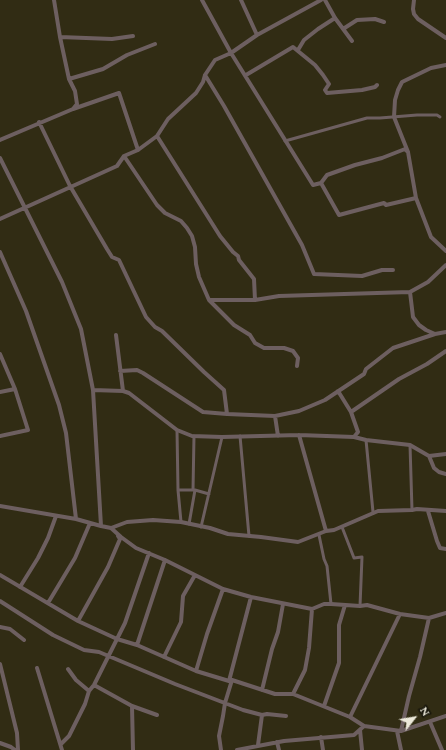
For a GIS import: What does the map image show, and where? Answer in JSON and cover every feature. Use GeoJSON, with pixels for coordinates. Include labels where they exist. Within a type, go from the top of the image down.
{"type":"FeatureCollection","features":[{"type":"Feature","properties":{"kind":"street"},"geometry":{"type":"LineString","coordinates":[[54,0],[60,37],[70,79],[75,91],[77,104],[73,109]]}},
{"type":"Feature","properties":{"kind":"street"},"geometry":{"type":"LineString","coordinates":[[202,0],[231,53],[313,185],[321,183],[327,175],[355,165],[382,158],[405,149],[408,152]]}},
{"type":"Feature","properties":{"kind":"street"},"geometry":{"type":"LineString","coordinates":[[241,0],[257,35]]}},
{"type":"Feature","properties":{"kind":"street"},"geometry":{"type":"LineString","coordinates":[[0,219],[117,166],[124,156],[138,150],[157,136],[168,119],[196,93],[215,60],[231,53],[257,35],[321,0]]}},
{"type":"Feature","properties":{"kind":"street"},"geometry":{"type":"LineString","coordinates":[[325,0],[335,18],[352,41]]}},
{"type":"Feature","properties":{"kind":"street"},"geometry":{"type":"LineString","coordinates":[[414,0],[414,14],[418,19],[446,38]]}},
{"type":"Feature","properties":{"kind":"street"},"geometry":{"type":"LineString","coordinates":[[298,50],[304,40],[335,18]]}},
{"type":"Feature","properties":{"kind":"street"},"geometry":{"type":"LineString","coordinates":[[343,29],[357,20],[375,19],[384,22]]}},
{"type":"Feature","properties":{"kind":"street"},"geometry":{"type":"LineString","coordinates":[[60,37],[112,38],[133,36]]}},
{"type":"Feature","properties":{"kind":"street"},"geometry":{"type":"LineString","coordinates":[[70,79],[103,69],[127,56],[155,44]]}},
{"type":"Feature","properties":{"kind":"street"},"geometry":{"type":"LineString","coordinates":[[246,75],[293,46],[315,65],[329,84],[326,90],[327,93],[362,90],[375,87],[377,85]]}},
{"type":"Feature","properties":{"kind":"street"},"geometry":{"type":"LineString","coordinates":[[446,65],[431,68],[402,82],[395,100],[394,117],[408,152],[416,198],[432,236],[446,251]]}},
{"type":"Feature","properties":{"kind":"street"},"geometry":{"type":"LineString","coordinates":[[205,75],[302,244],[314,274],[362,276],[382,270],[393,270]]}},
{"type":"Feature","properties":{"kind":"street"},"geometry":{"type":"LineString","coordinates":[[0,140],[39,122],[119,93],[138,150]]}},
{"type":"Feature","properties":{"kind":"street"},"geometry":{"type":"LineString","coordinates":[[285,140],[366,118],[437,115],[440,117]]}},
{"type":"Feature","properties":{"kind":"street"},"geometry":{"type":"LineString","coordinates":[[39,122],[70,186],[112,257],[119,260],[146,317],[224,390],[227,414]]}},
{"type":"Feature","properties":{"kind":"street"},"geometry":{"type":"LineString","coordinates":[[157,136],[220,236],[238,256],[239,260],[254,279],[255,300]]}},
{"type":"Feature","properties":{"kind":"street"},"geometry":{"type":"LineString","coordinates":[[124,156],[157,205],[166,213],[181,221],[192,236],[199,277],[209,300],[234,325],[250,335],[255,343],[264,348],[284,348],[293,351],[298,358],[297,366]]}},
{"type":"Feature","properties":{"kind":"street"},"geometry":{"type":"LineString","coordinates":[[0,158],[62,282],[81,329],[93,390],[101,526]]}},
{"type":"Feature","properties":{"kind":"street"},"geometry":{"type":"LineString","coordinates":[[321,183],[339,214],[384,203],[386,205],[416,198]]}},
{"type":"Feature","properties":{"kind":"street"},"geometry":{"type":"LineString","coordinates":[[0,252],[26,311],[59,404],[66,434],[76,519]]}},
{"type":"Feature","properties":{"kind":"street"},"geometry":{"type":"LineString","coordinates":[[209,300],[255,300],[279,296],[410,292],[428,282],[446,265]]}},
{"type":"Feature","properties":{"kind":"street"},"geometry":{"type":"LineString","coordinates":[[410,292],[413,317],[419,325],[435,334]]}},
{"type":"Feature","properties":{"kind":"street"},"geometry":{"type":"LineString","coordinates":[[120,371],[137,370],[203,412],[276,416],[299,411],[325,400],[364,374],[366,369],[393,348],[435,334],[446,332]]}},
{"type":"Feature","properties":{"kind":"street"},"geometry":{"type":"LineString","coordinates":[[116,335],[123,391]]}},
{"type":"Feature","properties":{"kind":"street"},"geometry":{"type":"LineString","coordinates":[[351,412],[399,379],[427,364],[446,351]]}},
{"type":"Feature","properties":{"kind":"street"},"geometry":{"type":"LineString","coordinates":[[0,354],[15,389],[28,430],[0,436]]}},
{"type":"Feature","properties":{"kind":"street"},"geometry":{"type":"LineString","coordinates":[[0,392],[15,389]]}},
{"type":"Feature","properties":{"kind":"street"},"geometry":{"type":"LineString","coordinates":[[93,390],[123,391],[129,393],[177,430],[194,436],[222,437],[299,435],[354,437],[366,440],[410,445],[429,456],[446,454]]}},
{"type":"Feature","properties":{"kind":"street"},"geometry":{"type":"LineString","coordinates":[[338,391],[351,412],[358,432],[354,437]]}},
{"type":"Feature","properties":{"kind":"street"},"geometry":{"type":"LineString","coordinates":[[276,416],[278,436]]}},
{"type":"Feature","properties":{"kind":"street"},"geometry":{"type":"LineString","coordinates":[[177,430],[180,522]]}},
{"type":"Feature","properties":{"kind":"street"},"geometry":{"type":"LineString","coordinates":[[299,435],[326,531]]}},
{"type":"Feature","properties":{"kind":"street"},"geometry":{"type":"LineString","coordinates":[[189,524],[194,490],[194,436]]}},
{"type":"Feature","properties":{"kind":"street"},"geometry":{"type":"LineString","coordinates":[[240,436],[249,536]]}},
{"type":"Feature","properties":{"kind":"street"},"geometry":{"type":"LineString","coordinates":[[201,527],[222,437]]}},
{"type":"Feature","properties":{"kind":"street"},"geometry":{"type":"LineString","coordinates":[[366,440],[373,512]]}},
{"type":"Feature","properties":{"kind":"street"},"geometry":{"type":"LineString","coordinates":[[410,445],[412,510]]}},
{"type":"Feature","properties":{"kind":"street"},"geometry":{"type":"LineString","coordinates":[[429,456],[434,468],[439,472],[446,474]]}},
{"type":"Feature","properties":{"kind":"street"},"geometry":{"type":"LineString","coordinates":[[178,490],[194,490],[209,494]]}},
{"type":"Feature","properties":{"kind":"street"},"geometry":{"type":"LineString","coordinates":[[0,506],[76,519],[111,528],[136,548],[165,560],[223,589],[251,597],[312,609],[324,604],[344,604],[360,606],[367,605],[400,614],[429,618],[446,613]]}},
{"type":"Feature","properties":{"kind":"street"},"geometry":{"type":"LineString","coordinates":[[111,528],[127,522],[153,520],[180,522],[228,534],[298,542],[326,531],[334,530],[373,512],[417,509],[428,511],[446,511]]}},
{"type":"Feature","properties":{"kind":"street"},"geometry":{"type":"LineString","coordinates":[[428,511],[440,548],[446,549]]}},
{"type":"Feature","properties":{"kind":"street"},"geometry":{"type":"LineString","coordinates":[[20,587],[38,558],[48,538],[56,516]]}},
{"type":"Feature","properties":{"kind":"street"},"geometry":{"type":"LineString","coordinates":[[48,603],[75,558],[90,523]]}},
{"type":"Feature","properties":{"kind":"street"},"geometry":{"type":"LineString","coordinates":[[342,526],[354,558],[362,557],[360,606]]}},
{"type":"Feature","properties":{"kind":"street"},"geometry":{"type":"LineString","coordinates":[[78,621],[108,568],[120,539],[117,533]]}},
{"type":"Feature","properties":{"kind":"street"},"geometry":{"type":"LineString","coordinates":[[319,535],[327,566],[331,604]]}},
{"type":"Feature","properties":{"kind":"street"},"geometry":{"type":"LineString","coordinates":[[61,744],[68,736],[85,704],[89,691],[94,685],[125,623],[150,553]]}},
{"type":"Feature","properties":{"kind":"street"},"geometry":{"type":"LineString","coordinates":[[137,645],[165,560]]}},
{"type":"Feature","properties":{"kind":"street"},"geometry":{"type":"LineString","coordinates":[[0,575],[78,621],[117,639],[137,645],[196,671],[275,694],[293,694],[350,717],[364,726],[399,731],[446,716]]}},
{"type":"Feature","properties":{"kind":"street"},"geometry":{"type":"LineString","coordinates":[[164,657],[181,622],[183,596],[195,575]]}},
{"type":"Feature","properties":{"kind":"street"},"geometry":{"type":"LineString","coordinates":[[196,671],[223,589]]}},
{"type":"Feature","properties":{"kind":"street"},"geometry":{"type":"LineString","coordinates":[[221,750],[218,736],[251,597]]}},
{"type":"Feature","properties":{"kind":"street"},"geometry":{"type":"LineString","coordinates":[[0,601],[53,635],[84,650],[99,652],[242,710],[262,715],[267,714],[286,716]]}},
{"type":"Feature","properties":{"kind":"street"},"geometry":{"type":"LineString","coordinates":[[262,690],[272,649],[278,632],[283,604]]}},
{"type":"Feature","properties":{"kind":"street"},"geometry":{"type":"LineString","coordinates":[[324,706],[339,663],[340,625],[344,604]]}},
{"type":"Feature","properties":{"kind":"street"},"geometry":{"type":"LineString","coordinates":[[293,694],[305,670],[310,648],[312,609]]}},
{"type":"Feature","properties":{"kind":"street"},"geometry":{"type":"LineString","coordinates":[[350,717],[400,614]]}},
{"type":"Feature","properties":{"kind":"street"},"geometry":{"type":"LineString","coordinates":[[401,750],[399,731],[420,657],[429,618]]}},
{"type":"Feature","properties":{"kind":"street"},"geometry":{"type":"LineString","coordinates":[[0,627],[10,629],[24,640]]}},
{"type":"Feature","properties":{"kind":"street"},"geometry":{"type":"LineString","coordinates":[[0,664],[17,734],[18,750]]}},
{"type":"Feature","properties":{"kind":"street"},"geometry":{"type":"LineString","coordinates":[[37,668],[62,750]]}},
{"type":"Feature","properties":{"kind":"street"},"geometry":{"type":"LineString","coordinates":[[68,670],[76,680],[89,691]]}},
{"type":"Feature","properties":{"kind":"street"},"geometry":{"type":"LineString","coordinates":[[94,685],[132,706],[157,715]]}},
{"type":"Feature","properties":{"kind":"street"},"geometry":{"type":"LineString","coordinates":[[132,706],[133,750]]}},
{"type":"Feature","properties":{"kind":"street"},"geometry":{"type":"LineString","coordinates":[[258,745],[262,715]]}},
{"type":"Feature","properties":{"kind":"street"},"geometry":{"type":"LineString","coordinates":[[430,722],[442,750]]}},
{"type":"Feature","properties":{"kind":"street"},"geometry":{"type":"LineString","coordinates":[[237,750],[277,742],[354,735],[364,726]]}},
{"type":"Feature","properties":{"kind":"street"},"geometry":{"type":"LineString","coordinates":[[360,730],[362,750]]}},
{"type":"Feature","properties":{"kind":"street"},"geometry":{"type":"LineString","coordinates":[[322,737],[324,750]]}},
{"type":"Feature","properties":{"kind":"street"},"geometry":{"type":"LineString","coordinates":[[277,742],[279,750]]}},
{"type":"Feature","properties":{"kind":"street"},"geometry":{"type":"LineString","coordinates":[[0,743],[15,750]]}}]}
